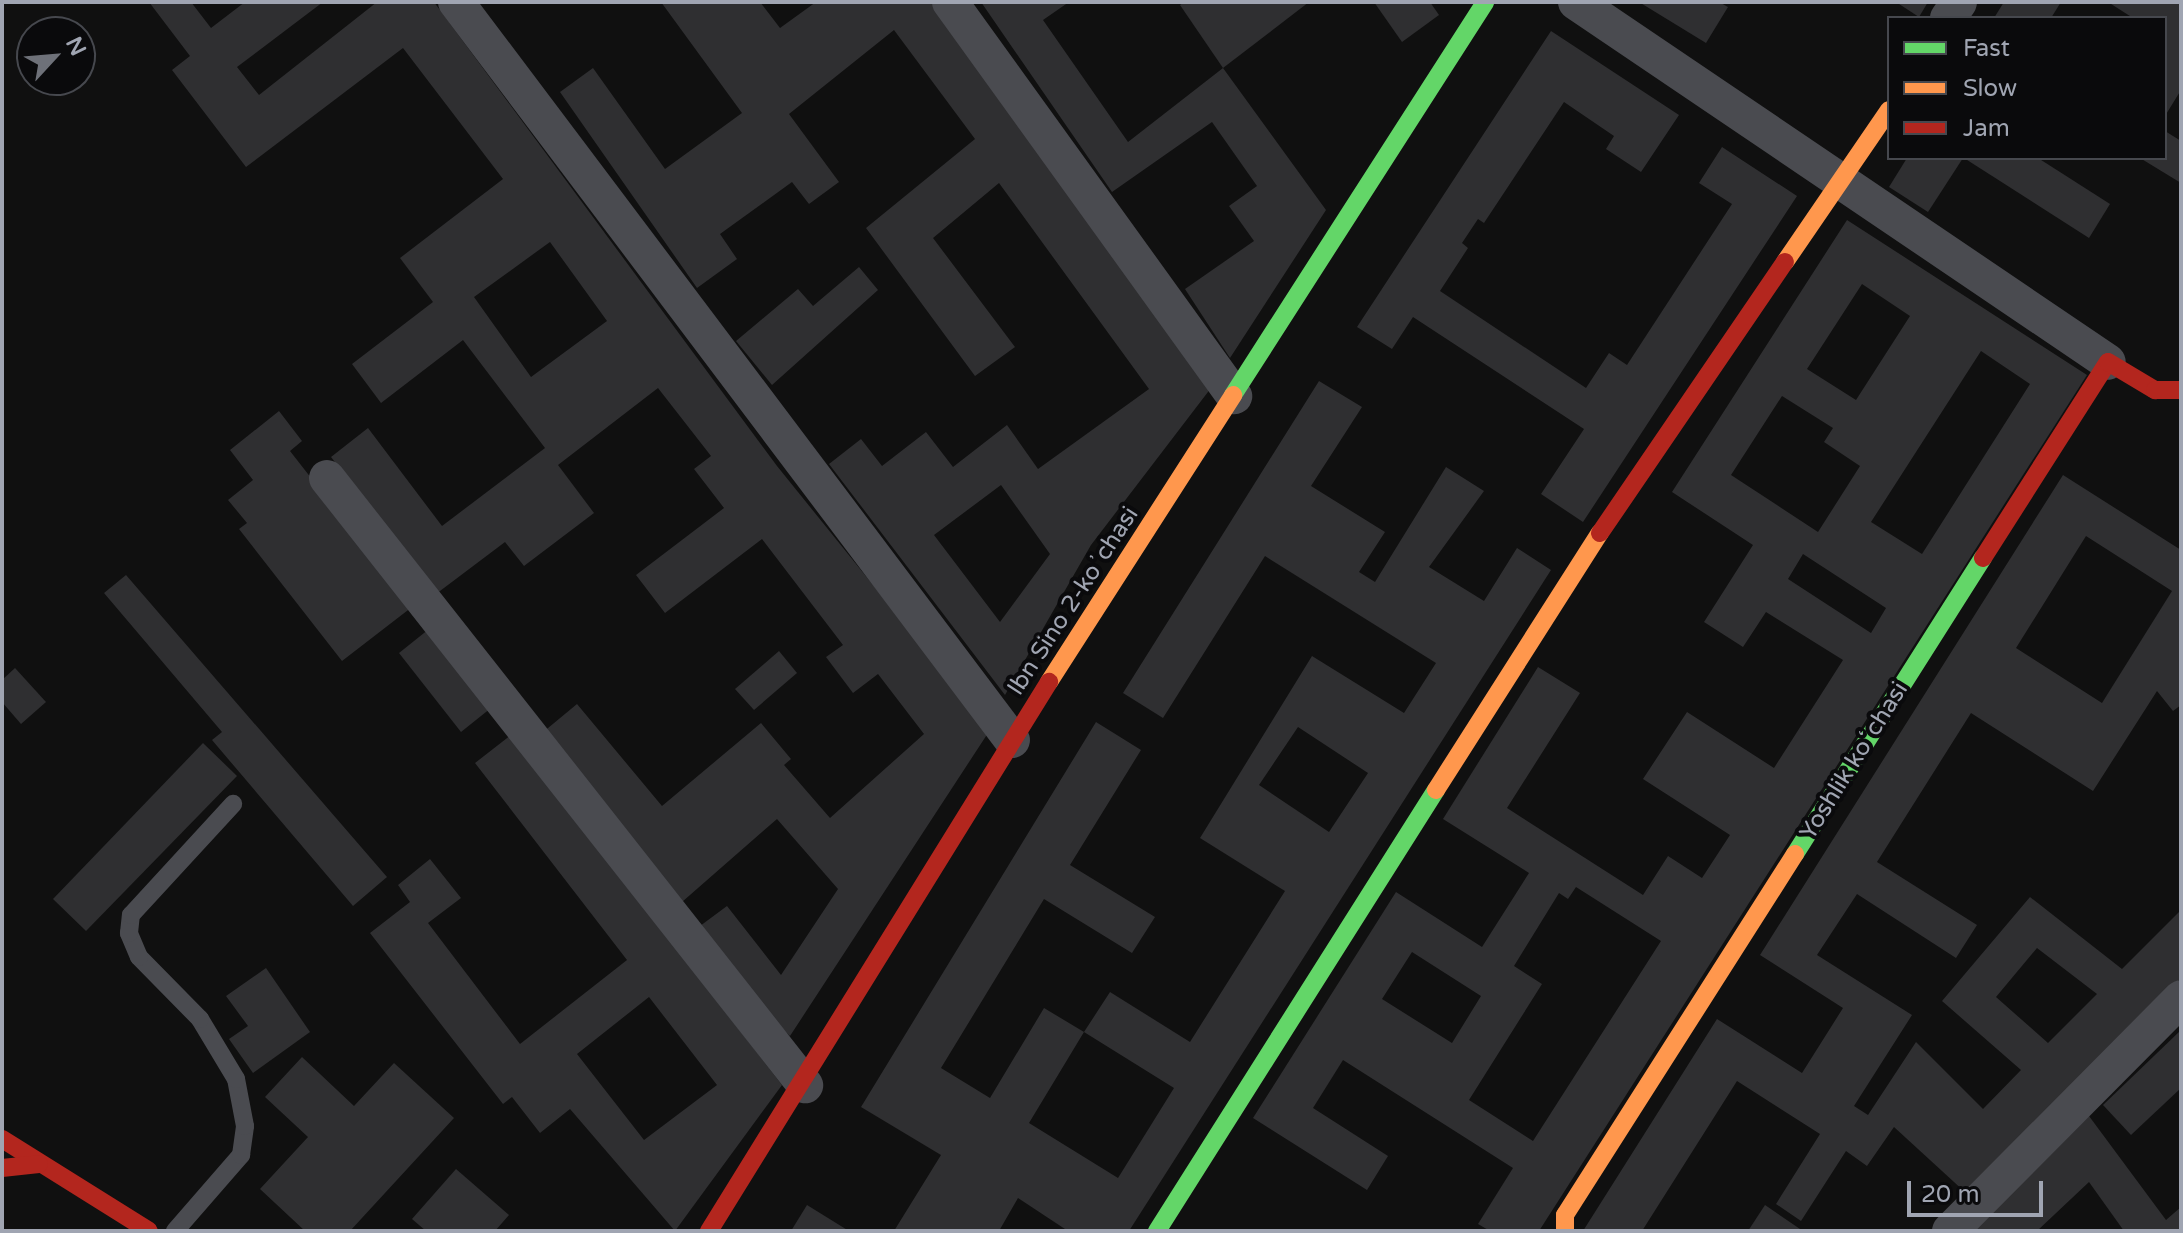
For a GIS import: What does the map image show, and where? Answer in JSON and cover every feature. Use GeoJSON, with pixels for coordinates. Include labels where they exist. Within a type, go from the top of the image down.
{"type":"FeatureCollection","features":[{"type":"Feature","properties":{"kind":"main road","name":"Ibn Sino 2-koʼchasi"},"geometry":{"type":"LineString","coordinates":[[709,1231],[805,1085],[1012,740],[1234,396],[1470,9]]}},
{"type":"Feature","properties":{"kind":"main road"},"geometry":{"type":"LineString","coordinates":[[1157,1231],[1573,573],[1887,113]]}},
{"type":"Feature","properties":{"kind":"main road"},"geometry":{"type":"LineString","coordinates":[[2108,362],[2155,390],[2181,390]]}},
{"type":"Feature","properties":{"kind":"main road","name":"Yoshlik koʻchasi"},"geometry":{"type":"LineString","coordinates":[[1565,1231],[1565,1215],[2108,362]]}},
{"type":"Feature","properties":{"kind":"main road"},"geometry":{"type":"LineString","coordinates":[[2,1139],[149,1231]]}},
{"type":"Feature","properties":{"kind":"main road"},"geometry":{"type":"LineString","coordinates":[[2,1168],[39,1164]]}},
{"type":"Feature","properties":{"kind":"street"},"geometry":{"type":"LineString","coordinates":[[456,2],[1012,740]]}},
{"type":"Feature","properties":{"kind":"street"},"geometry":{"type":"LineString","coordinates":[[950,2],[1234,396]]}},
{"type":"Feature","properties":{"kind":"street"},"geometry":{"type":"LineString","coordinates":[[1576,2],[2108,362]]}},
{"type":"Feature","properties":{"kind":"street"},"geometry":{"type":"LineString","coordinates":[[327,478],[805,1085]]}},
{"type":"Feature","properties":{"kind":"street"},"geometry":{"type":"LineString","coordinates":[[1950,1231],[2181,998]]}},
{"type":"Feature","properties":{"kind":"lane"},"geometry":{"type":"LineString","coordinates":[[175,1231],[241,1155],[245,1126],[229,1066],[200,1019],[139,957],[129,933],[131,915],[233,804]]}},
{"type":"Feature","properties":{"kind":"building"},"geometry":{"type":"Polygon","coordinates":[[[149,2],[191,2],[211,28],[245,2],[323,2],[237,67],[259,95],[377,2],[434,2],[777,466],[990,730],[790,1036],[760,1008],[700,926],[727,906],[781,975],[838,889],[777,819],[682,902],[542,733],[577,704],[662,806],[761,723],[791,759],[784,765],[830,818],[924,734],[878,674],[853,693],[826,657],[843,645],[762,539],[665,613],[636,575],[724,508],[694,469],[711,456],[658,388],[558,465],[594,513],[524,566],[505,542],[436,594],[331,457],[368,428],[442,526],[545,448],[463,340],[381,403],[352,364],[433,302],[400,258],[503,179],[403,48],[246,167],[172,70],[190,56],[149,2]],[[550,242],[474,297],[531,377],[607,321],[550,242]]]}},
{"type":"Feature","properties":{"kind":"building"},"geometry":{"type":"Polygon","coordinates":[[[661,2],[760,2],[780,28],[816,2],[931,2],[1211,388],[1091,545],[1005,695],[829,464],[861,439],[882,466],[926,432],[953,467],[1007,425],[1038,469],[1149,389],[999,183],[933,238],[1015,347],[975,376],[866,228],[975,139],[894,30],[789,114],[839,182],[809,204],[792,182],[720,234],[737,259],[697,288],[560,92],[593,68],[665,169],[742,113],[661,2]],[[1001,485],[934,535],[1000,622],[1050,554],[1001,485]]]}},
{"type":"Feature","properties":{"kind":"building"},"geometry":{"type":"Polygon","coordinates":[[[981,2],[1069,2],[1043,20],[1128,142],[1223,68],[1326,210],[1230,358],[1185,289],[1254,241],[1229,206],[1257,186],[1212,122],[1112,192],[981,2]]]}},
{"type":"Feature","properties":{"kind":"building"},"geometry":{"type":"Polygon","coordinates":[[[1184,2],[1309,2],[1223,68],[1180,5],[1184,2]]]}},
{"type":"Feature","properties":{"kind":"building"},"geometry":{"type":"Polygon","coordinates":[[[1374,2],[1430,2],[1439,15],[1402,42],[1374,2]]]}},
{"type":"Feature","properties":{"kind":"building"},"geometry":{"type":"Polygon","coordinates":[[[1639,2],[1719,2],[1728,7],[1706,43],[1639,2]]]}},
{"type":"Feature","properties":{"kind":"building"},"geometry":{"type":"Polygon","coordinates":[[[1896,2],[1928,2],[1917,16],[1896,2]]]}},
{"type":"Feature","properties":{"kind":"building"},"geometry":{"type":"Polygon","coordinates":[[[2004,2],[2061,2],[2052,16],[1995,16],[2004,2]]]}},
{"type":"Feature","properties":{"kind":"building"},"geometry":{"type":"Polygon","coordinates":[[[2108,2],[2181,2],[2181,90],[2167,113],[2167,16],[2130,16],[2108,2]]]}},
{"type":"Feature","properties":{"kind":"building"},"geometry":{"type":"Polygon","coordinates":[[[1551,31],[1679,115],[1641,172],[1606,149],[1614,136],[1564,102],[1484,223],[1478,219],[1462,243],[1468,248],[1440,291],[1586,388],[1609,353],[1627,365],[1732,204],[1699,183],[1722,147],[1797,196],[1583,522],[1541,494],[1584,429],[1413,317],[1392,349],[1357,327],[1551,31]]]}},
{"type":"Feature","properties":{"kind":"building"},"geometry":{"type":"Polygon","coordinates":[[[2167,132],[2181,141],[2181,183],[2143,160],[2167,160],[2167,132]]]}},
{"type":"Feature","properties":{"kind":"building"},"geometry":{"type":"Polygon","coordinates":[[[1906,160],[1962,160],[1928,212],[1889,187],[1906,160]]]}},
{"type":"Feature","properties":{"kind":"building"},"geometry":{"type":"Polygon","coordinates":[[[1967,160],[2041,160],[2110,204],[2089,238],[1967,160]]]}},
{"type":"Feature","properties":{"kind":"building"},"geometry":{"type":"Polygon","coordinates":[[[1847,220],[2087,375],[1539,1231],[1490,1231],[1478,1224],[1513,1168],[1343,1060],[1313,1108],[1388,1156],[1367,1190],[1253,1118],[1396,892],[1482,947],[1529,873],[1443,819],[1538,667],[1580,693],[1507,808],[1643,895],[1668,856],[1702,878],[1730,835],[1643,779],[1687,712],[1774,768],[1843,660],[1766,612],[1743,647],[1704,622],[1753,545],[1672,492],[1847,220]],[[1862,284],[1807,369],[1856,400],[1910,316],[1862,284]],[[1981,351],[1871,522],[1922,554],[2030,384],[1981,351]],[[1782,396],[1731,475],[1818,532],[1860,466],[1824,442],[1833,428],[1782,396]],[[1803,554],[1788,579],[1871,633],[1886,608],[1803,554]],[[1576,887],[1568,899],[1559,893],[1514,966],[1542,984],[1469,1100],[1533,1141],[1661,941],[1576,887]],[[1412,952],[1382,999],[1452,1043],[1481,996],[1412,952]]]}},
{"type":"Feature","properties":{"kind":"building"},"geometry":{"type":"Polygon","coordinates":[[[859,267],[878,290],[772,385],[736,341],[798,289],[813,306],[859,267]]]}},
{"type":"Feature","properties":{"kind":"building"},"geometry":{"type":"Polygon","coordinates":[[[1319,381],[1362,407],[1311,486],[1385,532],[1359,572],[1375,582],[1446,467],[1484,491],[1429,567],[1484,601],[1517,548],[1551,570],[1129,1231],[1068,1231],[1018,1198],[999,1231],[894,1231],[941,1155],[861,1107],[1096,722],[1141,750],[1070,865],[1155,917],[1132,953],[1044,899],[941,1068],[990,1098],[1044,1008],[1084,1032],[1110,992],[1190,1042],[1285,891],[1200,838],[1312,656],[1404,713],[1436,663],[1265,556],[1163,718],[1123,693],[1319,381]],[[1298,727],[1259,785],[1329,832],[1368,773],[1298,727]],[[1084,1032],[1029,1123],[1118,1178],[1174,1088],[1084,1032]]]}},
{"type":"Feature","properties":{"kind":"building"},"geometry":{"type":"Polygon","coordinates":[[[279,411],[302,441],[290,451],[412,607],[342,661],[239,529],[247,523],[228,500],[253,480],[230,450],[279,411]]]}},
{"type":"Feature","properties":{"kind":"building"},"geometry":{"type":"Polygon","coordinates":[[[2063,475],[2181,550],[2181,705],[2173,711],[2157,691],[2093,791],[1971,713],[1877,862],[1977,925],[1956,958],[1857,894],[1817,955],[1912,1015],[1854,1106],[1868,1115],[1916,1042],[1983,1109],[2021,1070],[1942,1001],[2030,897],[2122,969],[2181,910],[2181,978],[1966,1193],[1894,1127],[1867,1166],[1846,1151],[1801,1221],[1776,1204],[1820,1134],[1737,1081],[1642,1231],[1583,1231],[1717,1019],[1802,1073],[1843,1008],[1760,955],[2063,475]],[[2086,536],[2016,648],[2102,703],[2172,591],[2086,536]],[[2037,948],[1996,997],[2048,1043],[2097,994],[2037,948]]]}},
{"type":"Feature","properties":{"kind":"building"},"geometry":{"type":"Polygon","coordinates":[[[126,575],[387,877],[353,906],[212,740],[222,732],[104,593],[126,575]]]}},
{"type":"Feature","properties":{"kind":"building"},"geometry":{"type":"Polygon","coordinates":[[[429,629],[491,708],[461,732],[399,653],[429,629]]]}},
{"type":"Feature","properties":{"kind":"building"},"geometry":{"type":"Polygon","coordinates":[[[779,651],[797,673],[754,710],[735,689],[779,651]]]}},
{"type":"Feature","properties":{"kind":"building"},"geometry":{"type":"Polygon","coordinates":[[[15,668],[46,702],[21,724],[2,702],[2,680],[15,668]]]}},
{"type":"Feature","properties":{"kind":"building"},"geometry":{"type":"Polygon","coordinates":[[[511,735],[782,1085],[675,1231],[570,1109],[540,1133],[512,1097],[503,1104],[370,933],[410,902],[398,885],[430,859],[461,898],[428,923],[520,1044],[627,960],[475,763],[511,735]],[[649,997],[577,1054],[644,1140],[717,1085],[649,997]]]}},
{"type":"Feature","properties":{"kind":"building"},"geometry":{"type":"Polygon","coordinates":[[[203,743],[237,776],[86,931],[53,899],[203,743]]]}},
{"type":"Feature","properties":{"kind":"building"},"geometry":{"type":"Polygon","coordinates":[[[266,968],[310,1032],[253,1073],[229,1039],[248,1026],[226,996],[266,968]]]}},
{"type":"Feature","properties":{"kind":"building"},"geometry":{"type":"Polygon","coordinates":[[[2181,1030],[2181,1088],[2131,1135],[2103,1105],[2181,1030]]]}},
{"type":"Feature","properties":{"kind":"building"},"geometry":{"type":"Polygon","coordinates":[[[302,1057],[354,1106],[394,1063],[454,1118],[350,1231],[305,1231],[260,1189],[308,1137],[265,1097],[302,1057]]]}},
{"type":"Feature","properties":{"kind":"building"},"geometry":{"type":"Polygon","coordinates":[[[2089,1116],[2166,1220],[2181,1207],[2181,1231],[2124,1231],[2089,1182],[2037,1231],[1965,1231],[2089,1116]]]}},
{"type":"Feature","properties":{"kind":"building"},"geometry":{"type":"Polygon","coordinates":[[[456,1169],[509,1215],[495,1231],[426,1231],[412,1219],[456,1169]]]}},
{"type":"Feature","properties":{"kind":"building"},"geometry":{"type":"Polygon","coordinates":[[[807,1205],[849,1231],[791,1231],[807,1205]]]}},
{"type":"Feature","properties":{"kind":"building"},"geometry":{"type":"Polygon","coordinates":[[[1765,1205],[1803,1231],[1748,1231],[1765,1205]]]}},
{"type":"Feature","properties":{"kind":"traffic: fast"},"geometry":{"type":"LineString","coordinates":[[1233,395],[1485,2]]}},
{"type":"Feature","properties":{"kind":"traffic: fast"},"geometry":{"type":"LineString","coordinates":[[1795,854],[1983,558]]}},
{"type":"Feature","properties":{"kind":"traffic: fast"},"geometry":{"type":"LineString","coordinates":[[1157,1231],[1436,790]]}},
{"type":"Feature","properties":{"kind":"traffic: slow"},"geometry":{"type":"LineString","coordinates":[[1785,262],[1887,113]]}},
{"type":"Feature","properties":{"kind":"traffic: slow"},"geometry":{"type":"LineString","coordinates":[[1049,682],[1233,395]]}},
{"type":"Feature","properties":{"kind":"traffic: slow"},"geometry":{"type":"LineString","coordinates":[[1436,790],[1600,533]]}},
{"type":"Feature","properties":{"kind":"traffic: slow"},"geometry":{"type":"LineString","coordinates":[[1565,1231],[1565,1215],[1795,854]]}},
{"type":"Feature","properties":{"kind":"traffic: jam"},"geometry":{"type":"LineString","coordinates":[[1600,533],[1785,262]]}},
{"type":"Feature","properties":{"kind":"traffic: jam"},"geometry":{"type":"LineString","coordinates":[[1983,558],[2108,362],[2155,390],[2181,390]]}},
{"type":"Feature","properties":{"kind":"traffic: jam"},"geometry":{"type":"LineString","coordinates":[[709,1231],[1049,682]]}},
{"type":"Feature","properties":{"kind":"traffic: jam"},"geometry":{"type":"LineString","coordinates":[[2,1139],[149,1231]]}},
{"type":"Feature","properties":{"kind":"traffic: jam"},"geometry":{"type":"LineString","coordinates":[[2,1168],[39,1164]]}}]}
